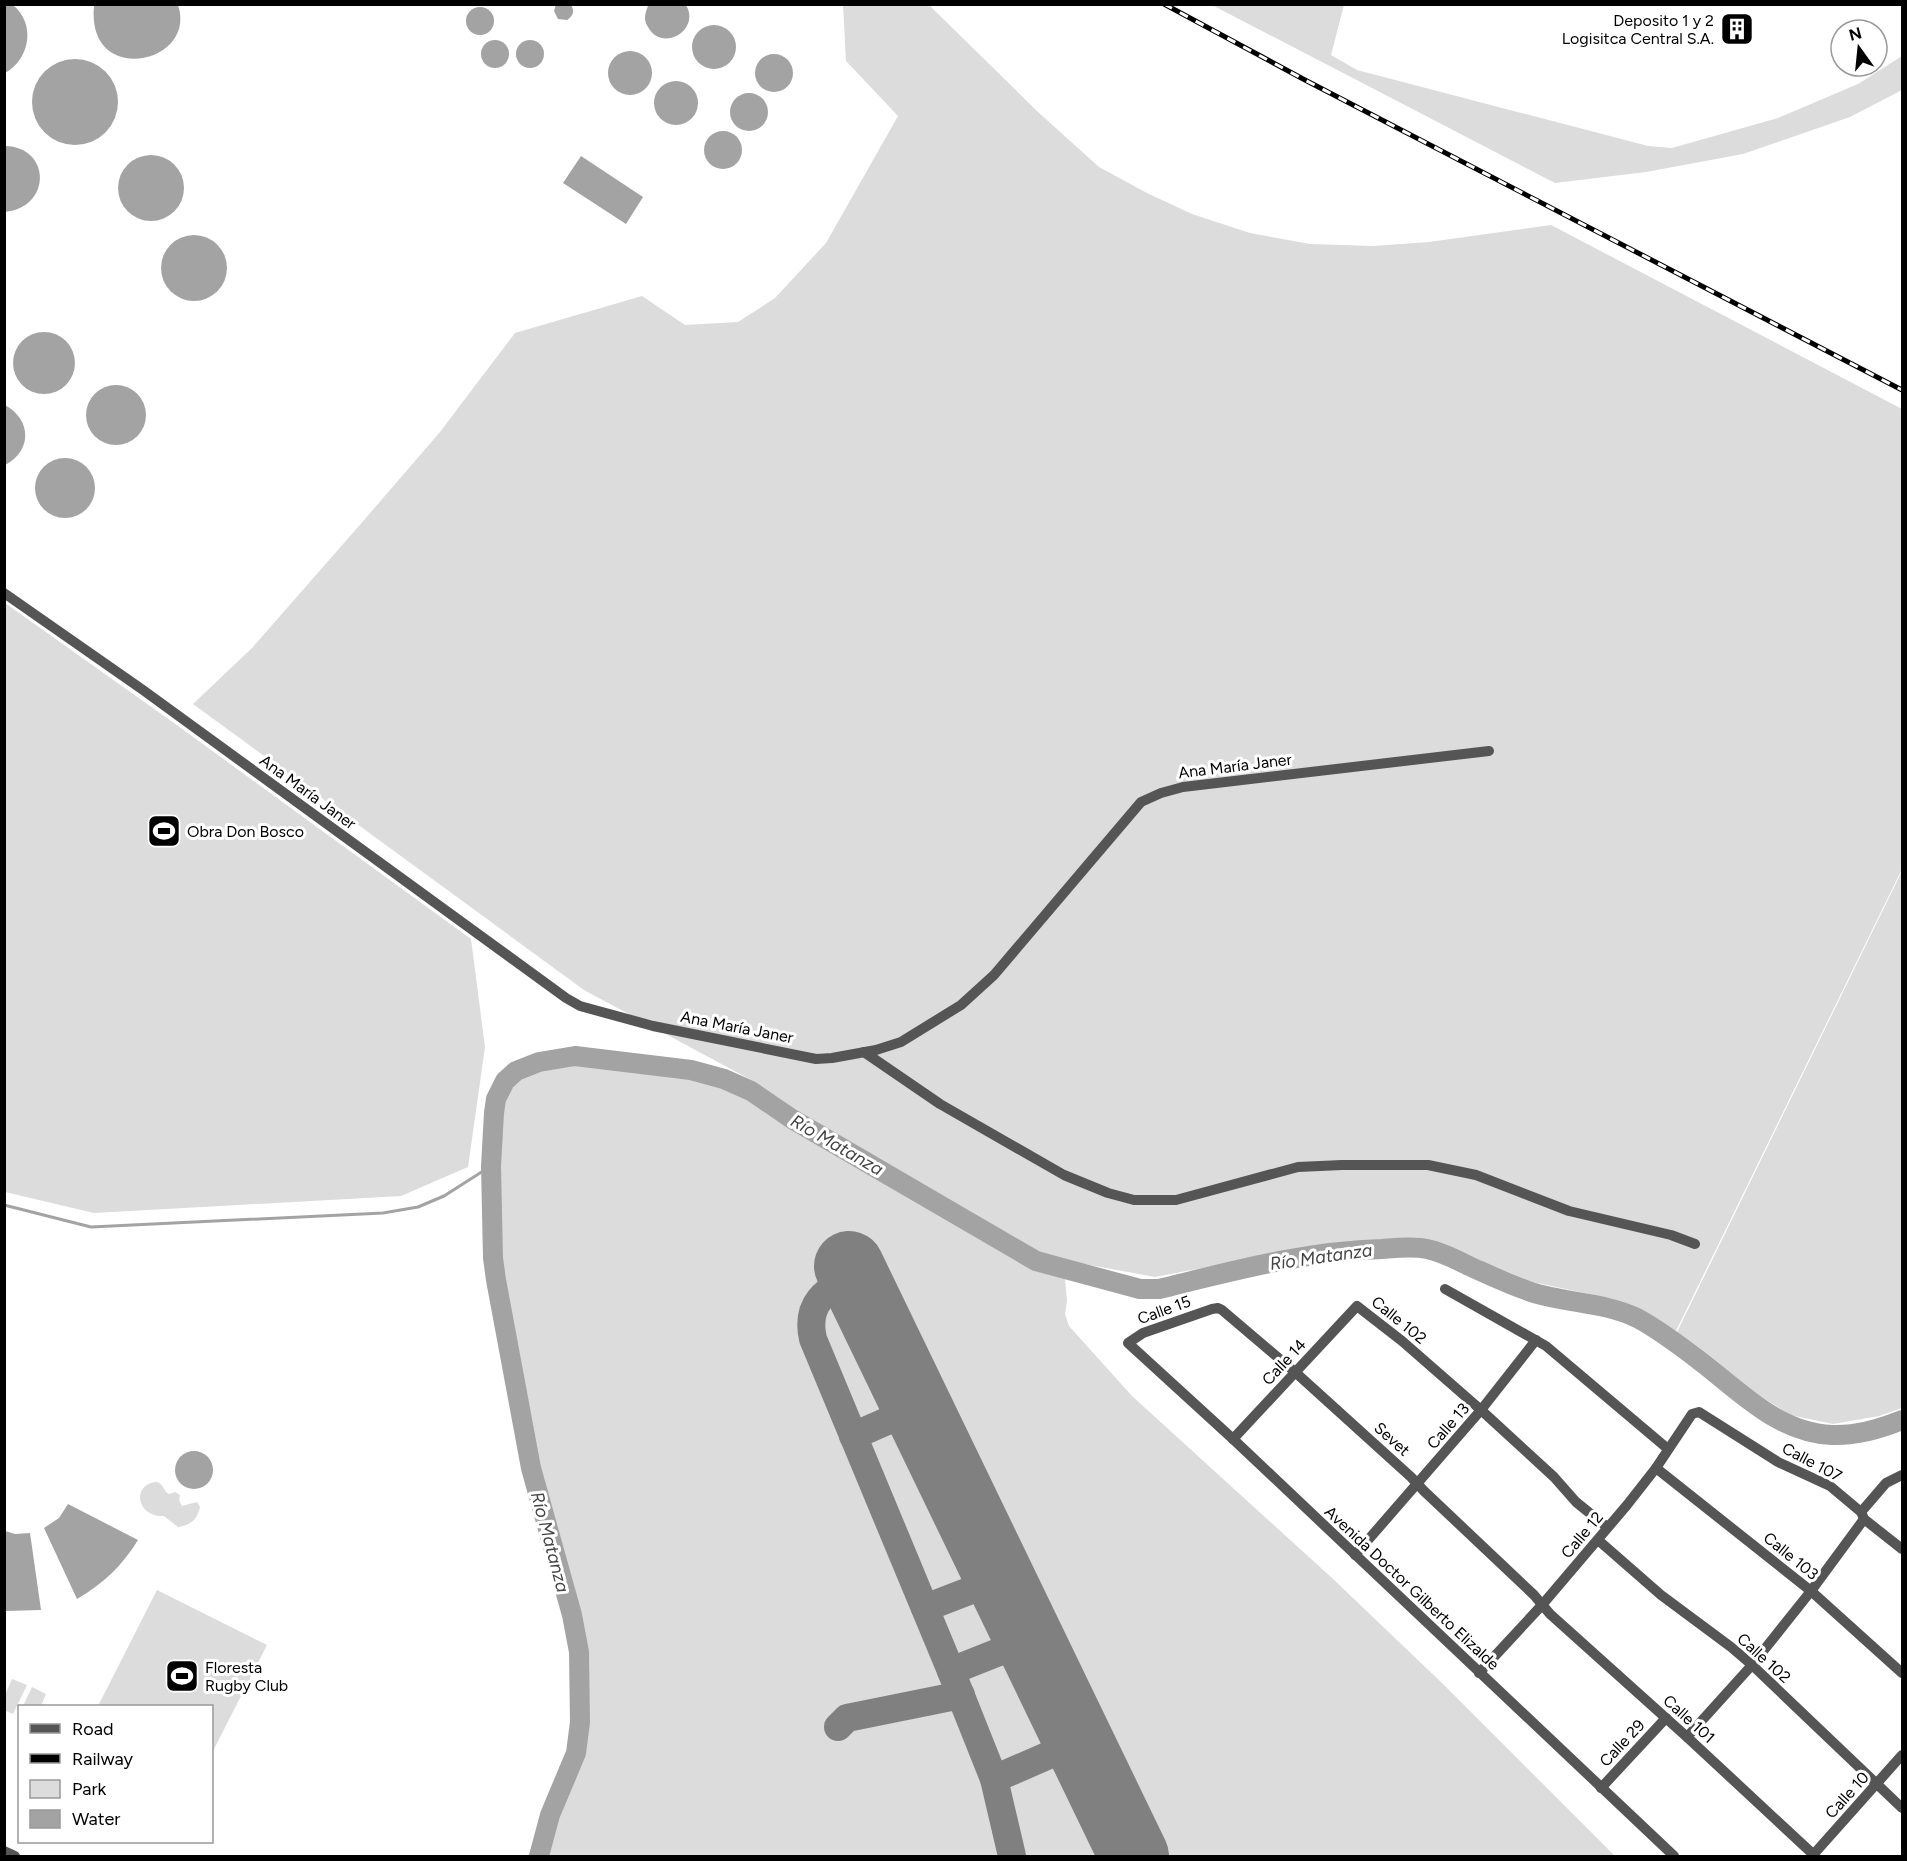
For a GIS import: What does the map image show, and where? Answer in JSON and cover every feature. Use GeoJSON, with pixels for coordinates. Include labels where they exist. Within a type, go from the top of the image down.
{"type":"FeatureCollection","features":[{"type":"Feature","properties":{"kind":"street","name":"Ana María Janer"},"geometry":{"type":"LineString","coordinates":[[4,593],[143,690],[579,1006],[653,1026],[816,1059],[864,1052],[900,1042],[961,1005],[994,975],[1141,802],[1151,797],[1183,787],[1489,751]]}},
{"type":"Feature","properties":{"kind":"street"},"geometry":{"type":"LineString","coordinates":[[864,1052],[940,1104],[1064,1175],[1108,1193],[1134,1200],[1176,1200],[1298,1167],[1428,1165],[1476,1175],[1569,1211],[1671,1235],[1695,1244]]}},
{"type":"Feature","properties":{"kind":"street"},"geometry":{"type":"LineString","coordinates":[[1445,1289],[1536,1340],[1556,1354],[1668,1449]]}},
{"type":"Feature","properties":{"kind":"street","name":"Calle 14"},"geometry":{"type":"LineString","coordinates":[[1233,1439],[1357,1306]]}},
{"type":"Feature","properties":{"kind":"street","name":"Calle 102"},"geometry":{"type":"LineString","coordinates":[[1357,1306],[1402,1341],[1481,1410],[1554,1477],[1576,1502],[1608,1527]]}},
{"type":"Feature","properties":{"kind":"street","name":"Sevet"},"geometry":{"type":"LineString","coordinates":[[1212,1309],[1222,1310],[1295,1372],[1418,1484],[1542,1605]]}},
{"type":"Feature","properties":{"kind":"street","name":"Calle 15"},"geometry":{"type":"LineString","coordinates":[[1128,1343],[1143,1333],[1212,1309]]}},
{"type":"Feature","properties":{"kind":"street","name":"Calle 13"},"geometry":{"type":"LineString","coordinates":[[1355,1555],[1481,1410],[1536,1340]]}},
{"type":"Feature","properties":{"kind":"street","name":"Avenida Doctor Gilberto Elizalde"},"geometry":{"type":"LineString","coordinates":[[1128,1343],[1233,1439],[1674,1857]]}},
{"type":"Feature","properties":{"kind":"street","name":"Calle 12"},"geometry":{"type":"LineString","coordinates":[[1479,1673],[1598,1540],[1656,1468],[1692,1414],[1699,1412]]}},
{"type":"Feature","properties":{"kind":"street","name":"Calle 107"},"geometry":{"type":"LineString","coordinates":[[1699,1412],[1778,1462],[1830,1486],[1902,1549]]}},
{"type":"Feature","properties":{"kind":"street","name":"Calle 103"},"geometry":{"type":"LineString","coordinates":[[1656,1468],[1811,1591],[1902,1673]]}},
{"type":"Feature","properties":{"kind":"street"},"geometry":{"type":"LineString","coordinates":[[1687,1737],[1752,1665],[1811,1591],[1886,1484],[1902,1475]]}},
{"type":"Feature","properties":{"kind":"street","name":"Calle 102"},"geometry":{"type":"LineString","coordinates":[[1598,1540],[1661,1596],[1752,1665],[1902,1808]]}},
{"type":"Feature","properties":{"kind":"street","name":"Calle 101"},"geometry":{"type":"LineString","coordinates":[[1542,1605],[1814,1856]]}},
{"type":"Feature","properties":{"kind":"street","name":"Calle 29"},"geometry":{"type":"LineString","coordinates":[[1601,1788],[1666,1718]]}},
{"type":"Feature","properties":{"kind":"street","name":"Calle 10"},"geometry":{"type":"LineString","coordinates":[[1814,1856],[1902,1755]]}},
{"type":"Feature","properties":{"kind":"street"},"geometry":{"type":"LineString","coordinates":[[4,1851],[15,1857]]}},
{"type":"Feature","properties":{"kind":"green space"},"geometry":{"type":"Polygon","coordinates":[[[843,5],[929,5],[1038,112],[1099,167],[1192,214],[1250,233],[1310,244],[1373,246],[1429,242],[1551,225],[1902,409],[1902,869],[1676,1331],[1658,1319],[1613,1299],[1528,1281],[1429,1243],[1347,1246],[1223,1264],[1155,1277],[1041,1256],[797,1111],[753,1081],[584,990],[193,704],[252,648],[365,519],[440,432],[515,333],[642,296],[685,325],[738,322],[775,298],[826,243],[898,116],[846,61],[843,5]]]}},
{"type":"Feature","properties":{"kind":"green space"},"geometry":{"type":"Polygon","coordinates":[[[1212,5],[1344,5],[1331,55],[1357,70],[1648,146],[1672,148],[1778,118],[1867,78],[1889,78],[1889,64],[1902,56],[1902,90],[1850,117],[1743,154],[1646,172],[1555,183],[1212,5]]]}},
{"type":"Feature","properties":{"kind":"green space","name":"Obra Don Bosco"},"geometry":{"type":"Polygon","coordinates":[[[5,603],[471,939],[485,1047],[468,1167],[401,1196],[94,1213],[5,1192],[5,603]]]}},
{"type":"Feature","properties":{"kind":"green space"},"geometry":{"type":"Polygon","coordinates":[[[1902,871],[1902,1408],[1879,1416],[1833,1424],[1790,1415],[1748,1388],[1712,1357],[1677,1332],[1902,871]]]}},
{"type":"Feature","properties":{"kind":"green space"},"geometry":{"type":"Polygon","coordinates":[[[575,1056],[691,1070],[724,1079],[751,1091],[792,1119],[1035,1261],[1064,1267],[1067,1301],[1065,1314],[1069,1326],[1132,1396],[1332,1578],[1443,1684],[1615,1856],[539,1856],[550,1815],[576,1753],[580,1722],[579,1652],[572,1615],[531,1468],[496,1280],[492,1236],[491,1145],[499,1095],[506,1080],[529,1065],[575,1056]]]}},
{"type":"Feature","properties":{"kind":"green space"},"geometry":{"type":"Polygon","coordinates":[[[157,1482],[169,1494],[175,1492],[180,1495],[179,1500],[182,1506],[197,1502],[200,1507],[193,1521],[178,1527],[164,1516],[154,1515],[142,1506],[140,1500],[143,1488],[157,1482]]]}},
{"type":"Feature","properties":{"kind":"green space","name":"Floresta Rugby Club"},"geometry":{"type":"Polygon","coordinates":[[[157,1590],[267,1645],[213,1751],[213,1705],[99,1705],[157,1590]]]}},
{"type":"Feature","properties":{"kind":"green space"},"geometry":{"type":"Polygon","coordinates":[[[12,1679],[27,1685],[13,1714],[4,1710],[5,1695],[12,1679]]]}},
{"type":"Feature","properties":{"kind":"green space"},"geometry":{"type":"Polygon","coordinates":[[[32,1687],[46,1694],[41,1705],[23,1705],[32,1687]]]}},
{"type":"Feature","properties":{"kind":"water"},"geometry":{"type":"Polygon","coordinates":[[[5,4],[13,5],[20,13],[25,22],[27,41],[20,59],[5,73],[5,4]]]}},
{"type":"Feature","properties":{"kind":"water"},"geometry":{"type":"Polygon","coordinates":[[[556,4],[571,5],[573,13],[571,17],[567,20],[558,19],[554,11],[556,4]]]}},
{"type":"Feature","properties":{"kind":"water"},"geometry":{"type":"Polygon","coordinates":[[[649,4],[686,5],[689,14],[684,30],[670,38],[654,35],[645,22],[649,4]]]}},
{"type":"Feature","properties":{"kind":"water"},"geometry":{"type":"Polygon","coordinates":[[[178,5],[180,25],[172,42],[158,53],[140,58],[122,57],[107,49],[96,32],[94,6],[178,5]]]}},
{"type":"Feature","properties":{"kind":"water"},"geometry":{"type":"Polygon","coordinates":[[[480,7],[490,11],[494,21],[490,31],[480,35],[470,31],[466,21],[470,11],[480,7]]]}},
{"type":"Feature","properties":{"kind":"water"},"geometry":{"type":"Polygon","coordinates":[[[714,25],[723,26],[730,31],[735,38],[735,56],[730,63],[723,68],[714,69],[705,68],[698,63],[693,56],[692,47],[693,38],[698,31],[705,26],[714,25]]]}},
{"type":"Feature","properties":{"kind":"water"},"geometry":{"type":"Polygon","coordinates":[[[495,40],[505,44],[509,54],[505,64],[495,68],[485,64],[481,54],[485,44],[495,40]]]}},
{"type":"Feature","properties":{"kind":"water"},"geometry":{"type":"Polygon","coordinates":[[[530,40],[540,44],[544,54],[540,64],[530,68],[520,64],[516,54],[520,44],[530,40]]]}},
{"type":"Feature","properties":{"kind":"water"},"geometry":{"type":"Polygon","coordinates":[[[630,51],[639,52],[646,57],[651,64],[651,82],[646,89],[639,94],[630,95],[621,94],[614,89],[609,82],[608,73],[609,64],[614,57],[621,52],[630,51]]]}},
{"type":"Feature","properties":{"kind":"water"},"geometry":{"type":"Polygon","coordinates":[[[774,54],[781,55],[787,60],[792,66],[792,80],[787,86],[781,91],[774,92],[767,91],[761,86],[756,80],[755,73],[756,66],[761,60],[767,55],[774,54]]]}},
{"type":"Feature","properties":{"kind":"water"},"geometry":{"type":"Polygon","coordinates":[[[75,59],[92,62],[111,78],[115,85],[118,102],[115,119],[99,138],[92,142],[75,145],[58,142],[39,126],[35,119],[32,102],[35,85],[51,66],[58,62],[75,59]]]}},
{"type":"Feature","properties":{"kind":"water"},"geometry":{"type":"Polygon","coordinates":[[[676,81],[685,82],[692,87],[697,94],[697,112],[692,119],[685,124],[676,125],[667,124],[660,119],[655,112],[654,103],[655,94],[660,87],[667,82],[676,81]]]}},
{"type":"Feature","properties":{"kind":"water"},"geometry":{"type":"Polygon","coordinates":[[[749,93],[763,98],[768,112],[763,126],[749,131],[735,126],[730,112],[735,98],[749,93]]]}},
{"type":"Feature","properties":{"kind":"water"},"geometry":{"type":"Polygon","coordinates":[[[723,131],[730,132],[736,137],[741,143],[741,157],[736,163],[730,168],[723,169],[716,168],[710,163],[705,157],[704,150],[705,143],[710,137],[716,132],[723,131]]]}},
{"type":"Feature","properties":{"kind":"water"},"geometry":{"type":"Polygon","coordinates":[[[5,146],[20,149],[31,156],[38,166],[40,178],[38,189],[31,200],[20,208],[5,212],[5,146]]]}},
{"type":"Feature","properties":{"kind":"water"},"geometry":{"type":"Polygon","coordinates":[[[151,155],[163,158],[174,165],[181,176],[184,188],[181,200],[174,211],[163,218],[151,221],[139,218],[128,211],[121,200],[118,188],[121,176],[128,165],[139,158],[151,155]]]}},
{"type":"Feature","properties":{"kind":"water"},"geometry":{"type":"Polygon","coordinates":[[[581,156],[643,197],[626,224],[563,183],[581,156]]]}},
{"type":"Feature","properties":{"kind":"water"},"geometry":{"type":"Polygon","coordinates":[[[194,235],[206,238],[217,245],[224,256],[227,268],[224,280],[217,291],[206,298],[194,301],[182,298],[171,291],[164,280],[161,268],[164,256],[171,245],[182,238],[194,235]]]}},
{"type":"Feature","properties":{"kind":"water"},"geometry":{"type":"Polygon","coordinates":[[[38,332],[50,332],[66,341],[73,351],[75,363],[73,375],[66,385],[50,394],[38,394],[27,389],[18,380],[13,369],[13,357],[18,346],[27,337],[38,332]]]}},
{"type":"Feature","properties":{"kind":"water"},"geometry":{"type":"Polygon","coordinates":[[[110,385],[122,385],[138,393],[144,403],[146,415],[144,427],[138,437],[122,445],[110,445],[94,437],[86,421],[86,409],[94,393],[110,385]]]}},
{"type":"Feature","properties":{"kind":"water"},"geometry":{"type":"Polygon","coordinates":[[[5,405],[20,419],[25,435],[20,452],[5,465],[5,405]]]}},
{"type":"Feature","properties":{"kind":"water"},"geometry":{"type":"Polygon","coordinates":[[[59,458],[71,458],[82,463],[90,471],[95,488],[93,500],[82,513],[71,518],[59,518],[48,513],[40,505],[35,494],[35,482],[40,471],[48,463],[59,458]]]}},
{"type":"Feature","properties":{"kind":"water"},"geometry":{"type":"Polygon","coordinates":[[[194,1451],[207,1457],[213,1470],[207,1483],[194,1489],[181,1483],[175,1470],[181,1457],[194,1451]]]}},
{"type":"Feature","properties":{"kind":"water"},"geometry":{"type":"Polygon","coordinates":[[[68,1504],[138,1540],[111,1574],[77,1599],[44,1528],[59,1518],[68,1504]]]}},
{"type":"Feature","properties":{"kind":"water"},"geometry":{"type":"Polygon","coordinates":[[[5,1531],[15,1534],[30,1533],[41,1610],[5,1611],[5,1531]]]}},
{"type":"Feature","properties":{"kind":"waterway","name":"Río Matanza"},"geometry":{"type":"LineString","coordinates":[[539,1856],[550,1815],[576,1753],[580,1722],[579,1652],[572,1615],[531,1468],[496,1280],[493,1258],[491,1166],[496,1099],[505,1081],[516,1071],[539,1062],[575,1056],[691,1070],[724,1079],[751,1091],[792,1119],[1036,1261],[1140,1289],[1159,1289],[1270,1263],[1326,1254],[1404,1248],[1427,1249],[1531,1292],[1611,1309],[1637,1318],[1680,1346],[1747,1399],[1779,1420],[1795,1427],[1813,1433],[1841,1435],[1868,1431],[1902,1420]]}},
{"type":"Feature","properties":{"kind":"waterway"},"geometry":{"type":"LineString","coordinates":[[4,1205],[91,1227],[383,1213],[418,1207],[444,1196],[491,1166]]}},
{"type":"Feature","properties":{"kind":"taxiway"},"geometry":{"type":"LineString","coordinates":[[853,1276],[834,1287],[819,1300],[812,1316],[813,1339],[951,1671],[1029,1640]]}},
{"type":"Feature","properties":{"kind":"taxiway"},"geometry":{"type":"LineString","coordinates":[[853,1436],[917,1408]]}},
{"type":"Feature","properties":{"kind":"taxiway"},"geometry":{"type":"LineString","coordinates":[[925,1608],[1000,1579]]}},
{"type":"Feature","properties":{"kind":"taxiway"},"geometry":{"type":"LineString","coordinates":[[951,1671],[994,1779],[1012,1856]]}},
{"type":"Feature","properties":{"kind":"taxiway"},"geometry":{"type":"LineString","coordinates":[[838,1727],[847,1718],[961,1695]]}},
{"type":"Feature","properties":{"kind":"taxiway"},"geometry":{"type":"LineString","coordinates":[[994,1779],[1079,1742]]}},
{"type":"Feature","properties":{"kind":"runway"},"geometry":{"type":"LineString","coordinates":[[849,1266],[1134,1856]]}},
{"type":"Feature","properties":{"kind":"railway"},"geometry":{"type":"LineString","coordinates":[[1164,4],[1305,80],[1902,390]]}},
{"type":"Feature","properties":{"kind":"place","name":"Deposito 1 y 2 Logisitca Central S.A."},"geometry":{"type":"Point","coordinates":[1737,29]}},
{"type":"Feature","properties":{"kind":"place","name":"Obra Don Bosco"},"geometry":{"type":"Point","coordinates":[164,831]}},
{"type":"Feature","properties":{"kind":"place","name":"Floresta Rugby Club"},"geometry":{"type":"Point","coordinates":[182,1676]}}]}
